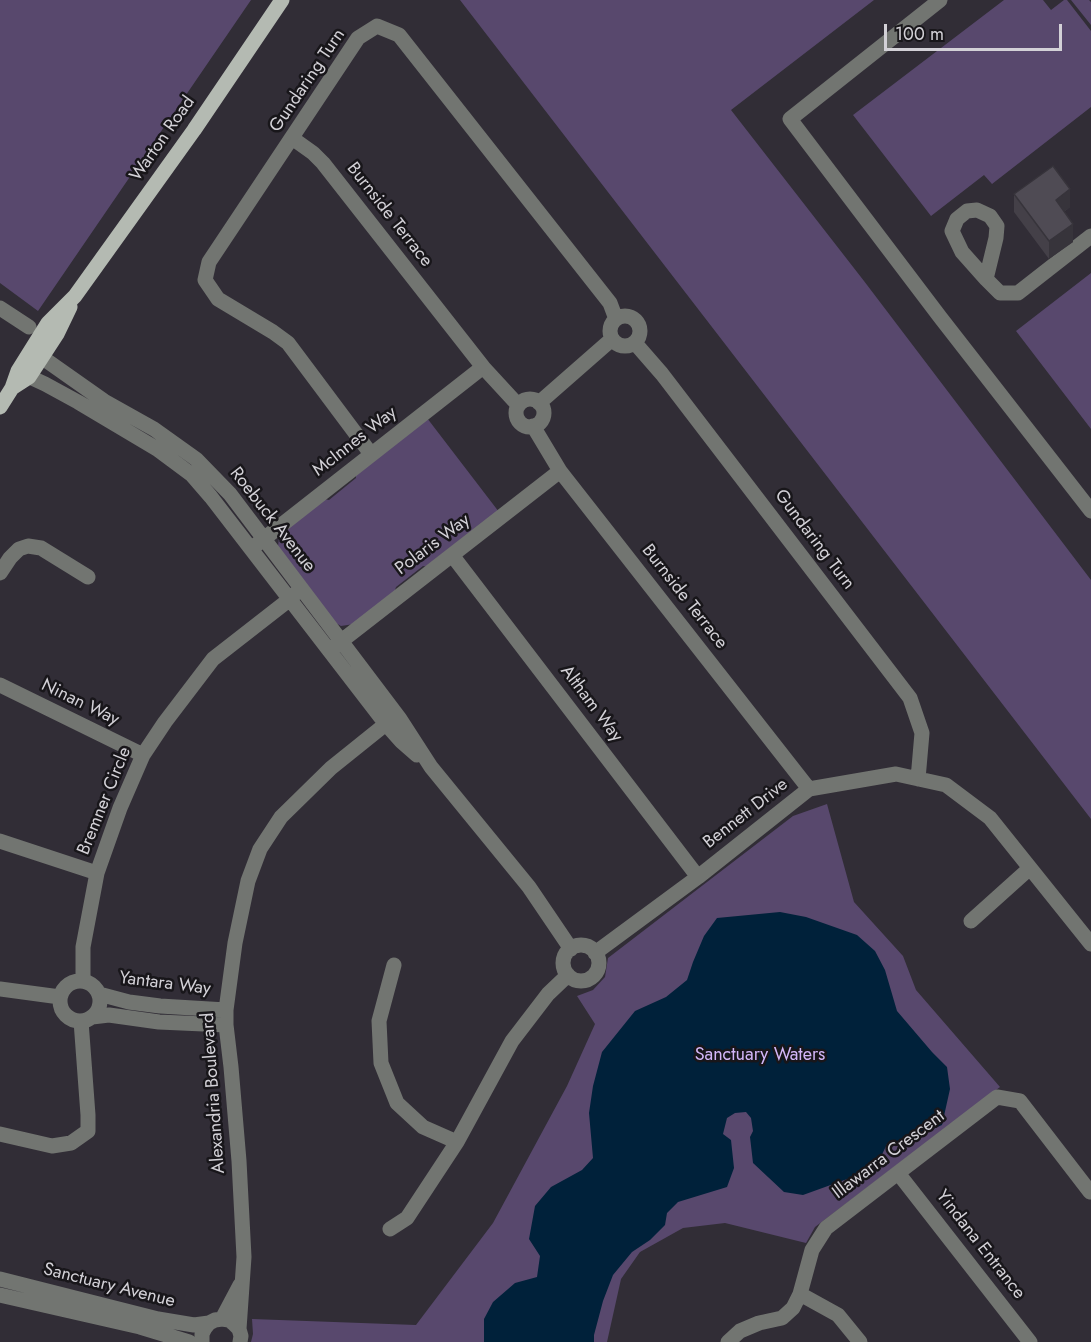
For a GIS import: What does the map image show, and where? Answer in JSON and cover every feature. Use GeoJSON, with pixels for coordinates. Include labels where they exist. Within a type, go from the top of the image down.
{"type":"FeatureCollection","features":[{"type":"Feature","properties":{"kind":"main road","name":"Warton Road"},"geometry":{"type":"LineString","coordinates":[[0,407],[37,353],[48,323],[73,299],[194,130],[282,0]]}},
{"type":"Feature","properties":{"kind":"street"},"geometry":{"type":"LineString","coordinates":[[940,0],[790,119],[947,327],[1091,511]]}},
{"type":"Feature","properties":{"kind":"street","name":"Gundaring Turn"},"geometry":{"type":"LineString","coordinates":[[371,454],[288,343],[218,299],[205,280],[209,262],[358,38],[377,26],[399,35],[609,303],[616,319]]}},
{"type":"Feature","properties":{"kind":"street","name":"Burnside Terrace"},"geometry":{"type":"LineString","coordinates":[[292,138],[323,163],[483,367],[518,405],[517,419],[524,425],[533,426],[560,471],[809,789]]}},
{"type":"Feature","properties":{"kind":"street"},"geometry":{"type":"LineString","coordinates":[[986,279],[1000,292],[1018,292],[1091,236]]}},
{"type":"Feature","properties":{"kind":"street"},"geometry":{"type":"LineString","coordinates":[[0,308],[29,327]]}},
{"type":"Feature","properties":{"kind":"street"},"geometry":{"type":"LineString","coordinates":[[626,316],[637,321],[640,331],[635,343],[625,346],[612,339],[610,329],[616,319],[626,316]]}},
{"type":"Feature","properties":{"kind":"street"},"geometry":{"type":"LineString","coordinates":[[539,403],[612,339]]}},
{"type":"Feature","properties":{"kind":"street","name":"Gundaring Turn"},"geometry":{"type":"LineString","coordinates":[[635,343],[662,374],[910,698],[922,733],[918,778]]}},
{"type":"Feature","properties":{"kind":"street","name":"Roebuck Avenue"},"geometry":{"type":"LineString","coordinates":[[37,353],[98,405],[158,449],[181,457],[196,459],[230,494],[257,544],[391,719],[529,887],[571,949]]}},
{"type":"Feature","properties":{"kind":"street","name":"McInnes Way"},"geometry":{"type":"LineString","coordinates":[[257,544],[483,367]]}},
{"type":"Feature","properties":{"kind":"street","name":"Roebuck Avenue"},"geometry":{"type":"LineString","coordinates":[[23,374],[98,405]]}},
{"type":"Feature","properties":{"kind":"street"},"geometry":{"type":"LineString","coordinates":[[518,405],[530,399],[539,403],[543,416],[533,426]]}},
{"type":"Feature","properties":{"kind":"street","name":"Polaris Way"},"geometry":{"type":"LineString","coordinates":[[335,645],[560,471]]}},
{"type":"Feature","properties":{"kind":"street"},"geometry":{"type":"LineString","coordinates":[[0,573],[19,549],[28,546],[41,548],[88,577]]}},
{"type":"Feature","properties":{"kind":"street","name":"Altham Way"},"geometry":{"type":"LineString","coordinates":[[452,555],[698,877]]}},
{"type":"Feature","properties":{"kind":"street","name":"Bremner Circle"},"geometry":{"type":"LineString","coordinates":[[83,981],[83,947],[97,873],[120,808],[143,755],[213,659],[295,594]]}},
{"type":"Feature","properties":{"kind":"street","name":"Ninan Way"},"geometry":{"type":"LineString","coordinates":[[0,685],[143,755]]}},
{"type":"Feature","properties":{"kind":"street","name":"Alexandria Boulevard"},"geometry":{"type":"LineString","coordinates":[[239,1336],[244,1257],[239,1161],[226,1018],[235,943],[248,881],[260,849],[281,816],[331,768],[391,719]]}},
{"type":"Feature","properties":{"kind":"street","name":"Bennett Drive"},"geometry":{"type":"LineString","coordinates":[[595,953],[698,877],[809,789],[896,774],[946,785],[990,818],[1091,944]]}},
{"type":"Feature","properties":{"kind":"street"},"geometry":{"type":"LineString","coordinates":[[0,841],[97,873]]}},
{"type":"Feature","properties":{"kind":"street"},"geometry":{"type":"LineString","coordinates":[[971,921],[1030,868]]}},
{"type":"Feature","properties":{"kind":"street"},"geometry":{"type":"LineString","coordinates":[[582,945],[592,949],[599,962],[594,976],[583,981],[568,975],[564,958],[571,949],[582,945]]}},
{"type":"Feature","properties":{"kind":"street"},"geometry":{"type":"LineString","coordinates":[[394,965],[379,1021],[381,1063],[397,1103],[423,1127],[457,1142]]}},
{"type":"Feature","properties":{"kind":"street"},"geometry":{"type":"LineString","coordinates":[[390,1229],[407,1218],[457,1142],[512,1041],[548,994],[568,975]]}},
{"type":"Feature","properties":{"kind":"street"},"geometry":{"type":"LineString","coordinates":[[83,981],[95,988],[99,994],[100,1006],[97,1012],[87,1019],[76,1021],[64,1014],[60,997],[67,986],[83,981]]}},
{"type":"Feature","properties":{"kind":"street"},"geometry":{"type":"LineString","coordinates":[[0,989],[60,997]]}},
{"type":"Feature","properties":{"kind":"street","name":"Yantara Way"},"geometry":{"type":"LineString","coordinates":[[99,994],[129,1002],[226,1018]]}},
{"type":"Feature","properties":{"kind":"street","name":"Yantara Way"},"geometry":{"type":"LineString","coordinates":[[87,1019],[109,1015],[159,1022],[226,1018]]}},
{"type":"Feature","properties":{"kind":"street"},"geometry":{"type":"LineString","coordinates":[[0,1134],[52,1146],[71,1143],[88,1131],[87,1019]]}},
{"type":"Feature","properties":{"kind":"street","name":"Illawarra Crescent"},"geometry":{"type":"LineString","coordinates":[[728,1342],[740,1331],[759,1323],[782,1318],[793,1308],[800,1294],[812,1250],[826,1228],[997,1097],[1020,1101],[1090,1192]]}},
{"type":"Feature","properties":{"kind":"street","name":"Yindana Entrance"},"geometry":{"type":"LineString","coordinates":[[898,1173],[1030,1342]]}},
{"type":"Feature","properties":{"kind":"street","name":"Alexandria Boulevard"},"geometry":{"type":"LineString","coordinates":[[202,1342],[205,1328],[216,1321],[243,1280]]}},
{"type":"Feature","properties":{"kind":"street","name":"Sanctuary Avenue"},"geometry":{"type":"LineString","coordinates":[[4,1288],[125,1317],[189,1342]]}},
{"type":"Feature","properties":{"kind":"street"},"geometry":{"type":"LineString","coordinates":[[800,1294],[838,1315],[860,1342]]}},
{"type":"Feature","properties":{"kind":"street","name":"Sanctuary Avenue"},"geometry":{"type":"LineString","coordinates":[[125,1317],[158,1319],[194,1325],[216,1321]]}},
{"type":"Feature","properties":{"kind":"street","name":"Alexandria Boulevard"},"geometry":{"type":"LineString","coordinates":[[216,1321],[229,1320],[234,1324],[239,1336]]}},
{"type":"Feature","properties":{"kind":"green space"},"geometry":{"type":"Polygon","coordinates":[[[0,0],[251,0],[38,311],[0,283],[0,0]]]}},
{"type":"Feature","properties":{"kind":"green space"},"geometry":{"type":"Polygon","coordinates":[[[460,0],[874,0],[731,110],[1091,580],[1091,819],[460,0]]]}},
{"type":"Feature","properties":{"kind":"green space"},"geometry":{"type":"Polygon","coordinates":[[[1004,0],[1043,0],[1051,10],[1067,0],[1091,31],[1091,107],[992,184],[984,175],[931,216],[853,115],[1004,0]]]}},
{"type":"Feature","properties":{"kind":"green space"},"geometry":{"type":"Polygon","coordinates":[[[1071,0],[1091,2],[1091,25],[1071,0]]]}},
{"type":"Feature","properties":{"kind":"green space"},"geometry":{"type":"Polygon","coordinates":[[[1091,273],[1091,429],[1016,331],[1091,273]]]}},
{"type":"Feature","properties":{"kind":"green space"},"geometry":{"type":"Polygon","coordinates":[[[427,418],[499,512],[428,567],[423,566],[396,587],[394,593],[354,624],[341,626],[332,621],[278,547],[279,537],[283,529],[324,499],[329,500],[356,478],[356,474],[427,418]]]}},
{"type":"Feature","properties":{"kind":"green space","name":"Sanctuary Waters"},"geometry":{"type":"Polygon","coordinates":[[[827,804],[854,902],[903,956],[916,990],[1000,1087],[815,1227],[806,1243],[725,1223],[683,1228],[640,1252],[621,1279],[607,1342],[251,1342],[252,1319],[416,1325],[493,1223],[567,1086],[595,1024],[577,996],[593,990],[605,977],[608,958],[793,816],[827,804]]]}},
{"type":"Feature","properties":{"kind":"water","name":"Sanctuary Waters"},"geometry":{"type":"Polygon","coordinates":[[[780,912],[806,917],[857,935],[875,951],[885,970],[897,1011],[947,1067],[950,1089],[942,1125],[913,1138],[887,1144],[877,1165],[850,1178],[803,1195],[784,1192],[753,1163],[750,1137],[753,1131],[751,1118],[746,1112],[735,1113],[727,1118],[723,1134],[731,1140],[734,1168],[727,1187],[678,1202],[667,1213],[665,1225],[650,1240],[632,1252],[613,1275],[603,1301],[594,1342],[484,1342],[484,1319],[493,1302],[515,1283],[537,1277],[540,1256],[529,1239],[535,1206],[551,1187],[582,1170],[593,1158],[589,1113],[602,1052],[635,1011],[666,997],[687,980],[704,936],[717,918],[780,912]]]}},
{"type":"Feature","properties":{"kind":"building"},"geometry":{"type":"Polygon","coordinates":[[[1053,166],[1070,189],[1056,200],[1073,224],[1049,241],[1014,194],[1053,166]]]}}]}
